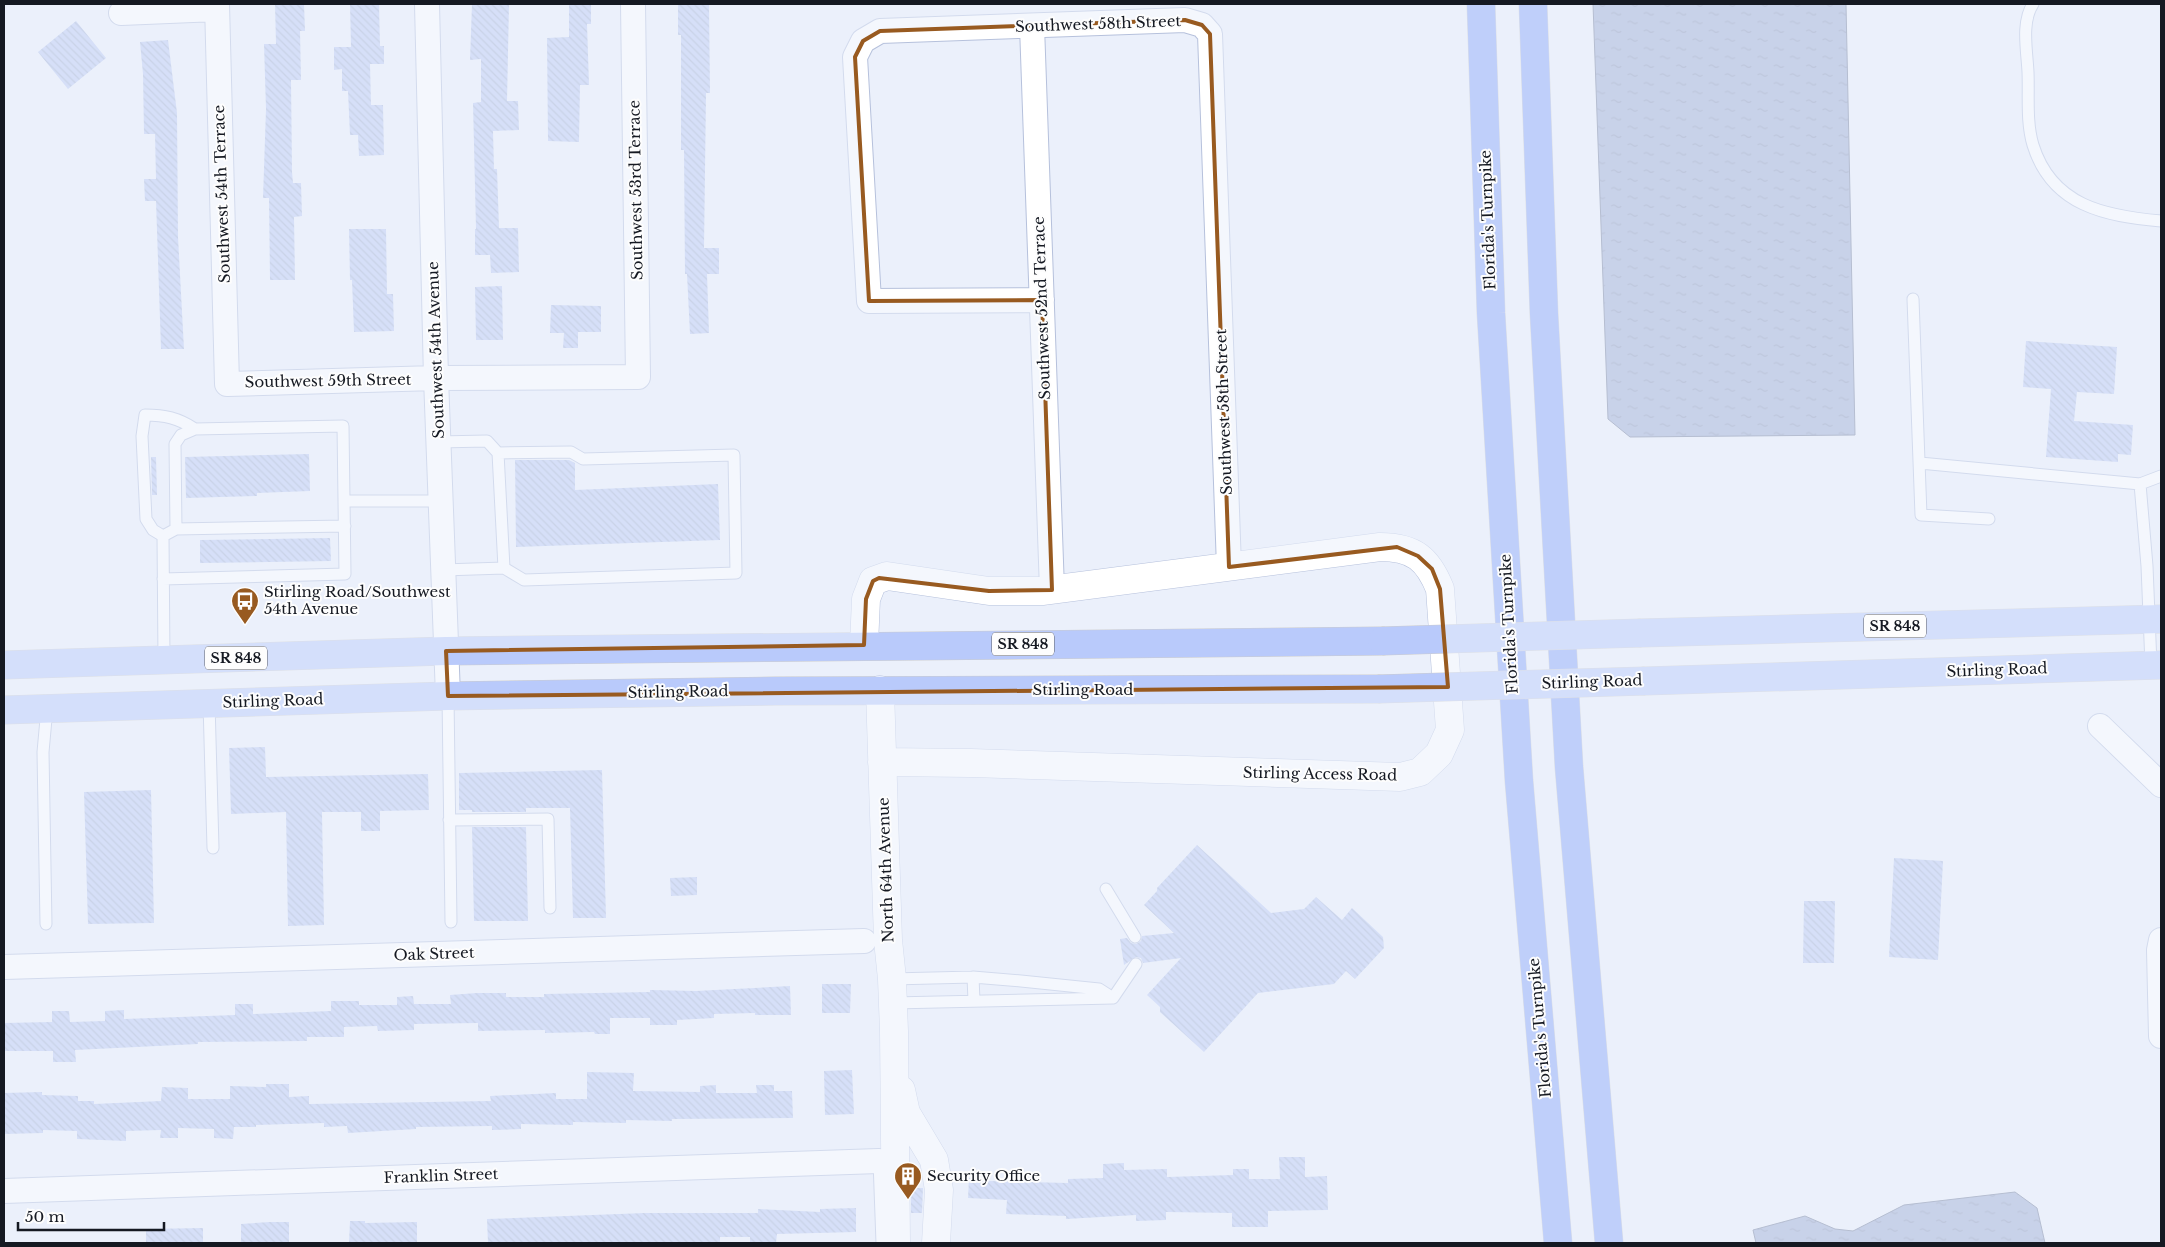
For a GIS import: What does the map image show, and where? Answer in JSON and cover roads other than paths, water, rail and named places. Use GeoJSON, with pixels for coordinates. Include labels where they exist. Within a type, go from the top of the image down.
{"type":"FeatureCollection","features":[{"type":"Feature","properties":{"kind":"highway","name":"Florida's Turnpike"},"geometry":{"type":"LineString","coordinates":[[1481,4],[1491,313],[1518,781],[1558,1243]]}},
{"type":"Feature","properties":{"kind":"highway"},"geometry":{"type":"LineString","coordinates":[[1533,4],[1544,314],[1568,757],[1609,1243]]}},
{"type":"Feature","properties":{"kind":"main road","name":"SR 848"},"geometry":{"type":"LineString","coordinates":[[4,665],[446,651],[1382,641],[2155,619]]}},
{"type":"Feature","properties":{"kind":"main road","name":"Stirling Road"},"geometry":{"type":"LineString","coordinates":[[4,710],[448,696],[880,690],[1378,689],[2156,665]]}},
{"type":"Feature","properties":{"kind":"street","name":"Southwest 54th Avenue"},"geometry":{"type":"LineString","coordinates":[[427,4],[436,378],[448,696]]}},
{"type":"Feature","properties":{"kind":"street","name":"Southwest 53rd Terrace"},"geometry":{"type":"LineString","coordinates":[[633,4],[638,377]]}},
{"type":"Feature","properties":{"kind":"street"},"geometry":{"type":"LineString","coordinates":[[121,13],[217,7]]}},
{"type":"Feature","properties":{"kind":"street","name":"Southwest 54th Terrace"},"geometry":{"type":"LineString","coordinates":[[217,7],[227,384]]}},
{"type":"Feature","properties":{"kind":"street","name":"Southwest 58th Street"},"geometry":{"type":"LineString","coordinates":[[1042,300],[869,301],[855,57],[863,41],[880,31],[1185,20],[1202,25],[1210,34],[1229,567]]}},
{"type":"Feature","properties":{"kind":"street","name":"Southwest 52nd Terrace"},"geometry":{"type":"LineString","coordinates":[[1032,26],[1052,590]]}},
{"type":"Feature","properties":{"kind":"street","name":"Southwest 59th Street"},"geometry":{"type":"LineString","coordinates":[[227,384],[436,378],[638,377]]}},
{"type":"Feature","properties":{"kind":"street","name":"Stirling Access Road"},"geometry":{"type":"LineString","coordinates":[[864,646],[866,599],[873,581],[887,576],[990,591],[1052,590],[1380,547],[1397,547],[1418,556],[1432,569],[1440,589],[1450,730],[1440,754],[1420,772],[1400,777],[980,763],[882,762]]}},
{"type":"Feature","properties":{"kind":"street","name":"North 64th Avenue"},"geometry":{"type":"LineString","coordinates":[[880,690],[888,940],[893,991],[896,1243]]}},
{"type":"Feature","properties":{"kind":"street"},"geometry":{"type":"LineString","coordinates":[[2100,726],[2161,785]]}},
{"type":"Feature","properties":{"kind":"street"},"geometry":{"type":"LineString","coordinates":[[2161,940],[2159,950],[2161,1036]]}},
{"type":"Feature","properties":{"kind":"street","name":"Oak Street"},"geometry":{"type":"LineString","coordinates":[[4,966],[864,941]]}},
{"type":"Feature","properties":{"kind":"street","name":"North 64th Avenue"},"geometry":{"type":"LineString","coordinates":[[893,1049],[906,1113],[934,1160],[939,1190],[936,1243]]}},
{"type":"Feature","properties":{"kind":"street","name":"Franklin Street"},"geometry":{"type":"LineString","coordinates":[[4,1191],[879,1161]]}},
{"type":"Feature","properties":{"kind":"lane"},"geometry":{"type":"LineString","coordinates":[[2032,4],[2029,9],[2027,27],[2029,111],[2033,144],[2047,174],[2070,199],[2104,214],[2161,222]]}},
{"type":"Feature","properties":{"kind":"lane"},"geometry":{"type":"LineString","coordinates":[[1913,299],[1921,515],[1989,519]]}},
{"type":"Feature","properties":{"kind":"lane"},"geometry":{"type":"LineString","coordinates":[[163,536],[153,530],[146,519],[142,436],[145,415],[163,415],[180,420],[195,429]]}},
{"type":"Feature","properties":{"kind":"lane"},"geometry":{"type":"LineString","coordinates":[[163,579],[345,574],[343,426],[195,429],[182,435],[175,444],[176,529]]}},
{"type":"Feature","properties":{"kind":"lane"},"geometry":{"type":"LineString","coordinates":[[438,442],[488,441],[498,453],[504,568]]}},
{"type":"Feature","properties":{"kind":"lane"},"geometry":{"type":"LineString","coordinates":[[443,570],[504,568],[524,580],[736,574],[734,455],[583,459],[571,452],[498,453]]}},
{"type":"Feature","properties":{"kind":"lane"},"geometry":{"type":"LineString","coordinates":[[1920,463],[2140,484],[2161,476]]}},
{"type":"Feature","properties":{"kind":"lane"},"geometry":{"type":"LineString","coordinates":[[2140,484],[2147,566],[2155,619],[2156,665]]}},
{"type":"Feature","properties":{"kind":"lane"},"geometry":{"type":"LineString","coordinates":[[344,501],[440,500]]}},
{"type":"Feature","properties":{"kind":"lane"},"geometry":{"type":"LineString","coordinates":[[163,536],[176,529],[344,526]]}},
{"type":"Feature","properties":{"kind":"lane"},"geometry":{"type":"LineString","coordinates":[[163,536],[164,660]]}},
{"type":"Feature","properties":{"kind":"lane"},"geometry":{"type":"LineString","coordinates":[[448,696],[451,922]]}},
{"type":"Feature","properties":{"kind":"lane"},"geometry":{"type":"LineString","coordinates":[[209,703],[213,848]]}},
{"type":"Feature","properties":{"kind":"lane"},"geometry":{"type":"LineString","coordinates":[[46,924],[43,752],[47,708]]}},
{"type":"Feature","properties":{"kind":"lane"},"geometry":{"type":"LineString","coordinates":[[449,820],[548,819],[550,908]]}},
{"type":"Feature","properties":{"kind":"lane"},"geometry":{"type":"LineString","coordinates":[[1106,889],[1135,937]]}},
{"type":"Feature","properties":{"kind":"lane"},"geometry":{"type":"LineString","coordinates":[[1113,998],[1136,964]]}},
{"type":"Feature","properties":{"kind":"lane"},"geometry":{"type":"LineString","coordinates":[[973,977],[974,1001]]}},
{"type":"Feature","properties":{"kind":"lane"},"geometry":{"type":"LineString","coordinates":[[893,991],[973,977],[1099,989],[1113,998]]}},
{"type":"Feature","properties":{"kind":"lane"},"geometry":{"type":"LineString","coordinates":[[893,991],[974,1001],[1113,998]]}},
{"type":"Feature","properties":{"kind":"lane"},"geometry":{"type":"LineString","coordinates":[[879,1161],[882,1243]]}},
{"type":"Feature","properties":{"kind":"water"},"geometry":{"type":"Polygon","coordinates":[[[1593,4],[1846,4],[1855,435],[1630,437],[1608,419],[1593,4]]]}},
{"type":"Feature","properties":{"kind":"water"},"geometry":{"type":"Polygon","coordinates":[[[2015,1192],[2037,1208],[2045,1243],[1756,1243],[1753,1230],[1805,1216],[1835,1229],[1853,1231],[1904,1205],[2015,1192]]]}},
{"type":"Feature","properties":{"kind":"place","name":"Stirling Road/Southwest 54th Avenue"},"geometry":{"type":"Point","coordinates":[245,625]}},
{"type":"Feature","properties":{"kind":"place","name":"Security Office"},"geometry":{"type":"Point","coordinates":[908,1200]}}]}
